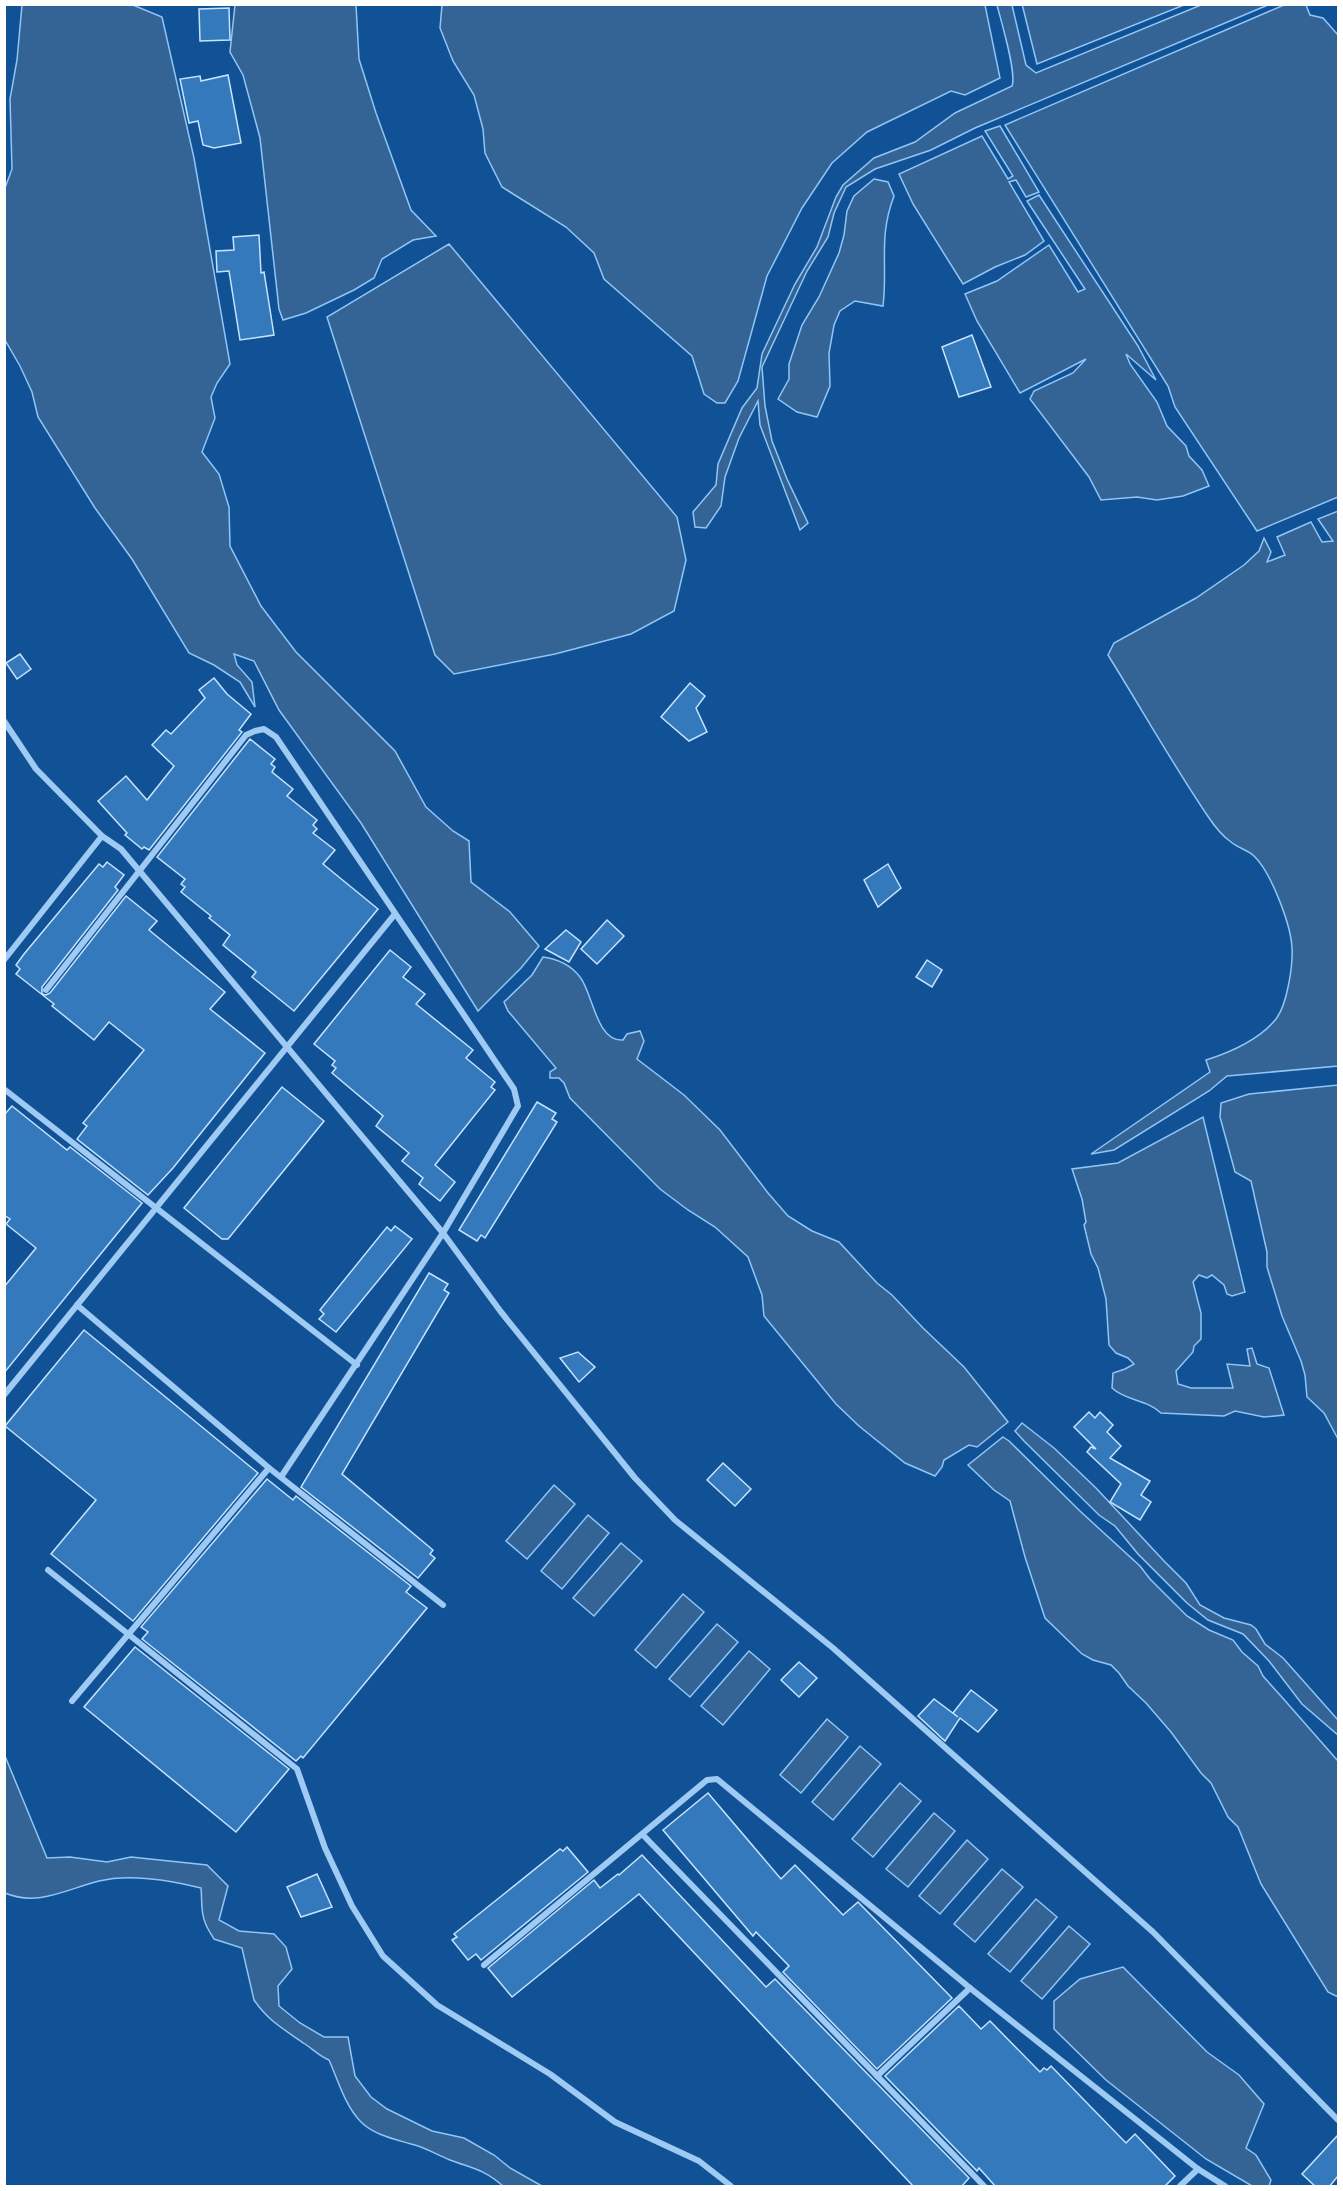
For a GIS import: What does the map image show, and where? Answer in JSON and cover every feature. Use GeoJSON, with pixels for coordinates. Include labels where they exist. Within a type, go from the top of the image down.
{"type":"FeatureCollection","features":[{"type":"Feature","properties":{"kind":"street"},"geometry":{"type":"LineString","coordinates":[[4,721],[36,769],[102,836],[121,849],[288,1047],[443,1233],[501,1312],[635,1478],[675,1520],[833,1648],[1153,1932],[1338,2120]]}},
{"type":"Feature","properties":{"kind":"street"},"geometry":{"type":"LineString","coordinates":[[46,990],[246,735],[264,729],[276,737],[514,1089],[518,1106],[443,1233],[281,1477]]}},
{"type":"Feature","properties":{"kind":"street"},"geometry":{"type":"LineString","coordinates":[[4,960],[102,836]]}},
{"type":"Feature","properties":{"kind":"street"},"geometry":{"type":"LineString","coordinates":[[4,1395],[395,914]]}},
{"type":"Feature","properties":{"kind":"street"},"geometry":{"type":"LineString","coordinates":[[4,1089],[357,1365]]}},
{"type":"Feature","properties":{"kind":"street"},"geometry":{"type":"LineString","coordinates":[[77,1305],[269,1468],[443,1605]]}},
{"type":"Feature","properties":{"kind":"street"},"geometry":{"type":"LineString","coordinates":[[72,1701],[269,1468]]}},
{"type":"Feature","properties":{"kind":"street"},"geometry":{"type":"LineString","coordinates":[[48,1570],[297,1769],[325,1848],[352,1906],[383,1956],[437,2005],[550,2074],[615,2122],[699,2161],[719,2175],[730,2187]]}},
{"type":"Feature","properties":{"kind":"street"},"geometry":{"type":"LineString","coordinates":[[484,1965],[707,1780],[717,1779],[970,1988],[1198,2169],[1225,2187]]}},
{"type":"Feature","properties":{"kind":"street"},"geometry":{"type":"LineString","coordinates":[[643,1835],[984,2187]]}},
{"type":"Feature","properties":{"kind":"street"},"geometry":{"type":"LineString","coordinates":[[877,2076],[970,1988]]}},
{"type":"Feature","properties":{"kind":"street"},"geometry":{"type":"LineString","coordinates":[[1180,2187],[1198,2169]]}},
{"type":"Feature","properties":{"kind":"water"},"geometry":{"type":"Polygon","coordinates":[[[1022,4],[1184,4],[1184,5],[1037,64],[1022,4]]]}},
{"type":"Feature","properties":{"kind":"water"},"geometry":{"type":"Polygon","coordinates":[[[22,5],[133,5],[162,17],[194,158],[230,364],[211,397],[215,418],[202,452],[219,474],[229,507],[230,546],[261,606],[296,652],[395,751],[426,807],[453,831],[469,841],[471,882],[510,912],[539,946],[521,968],[478,1011],[361,823],[279,710],[254,661],[234,654],[237,665],[252,682],[255,707],[240,682],[214,665],[189,653],[132,559],[95,508],[38,417],[32,392],[5,340],[5,188],[12,169],[10,99],[17,60],[22,5]]]}},
{"type":"Feature","properties":{"kind":"water"},"geometry":{"type":"Polygon","coordinates":[[[235,5],[356,5],[359,59],[376,113],[411,210],[436,236],[413,240],[382,259],[374,278],[354,290],[306,313],[283,320],[279,309],[260,138],[243,75],[230,52],[235,5]]]}},
{"type":"Feature","properties":{"kind":"water"},"geometry":{"type":"Polygon","coordinates":[[[442,5],[985,5],[1000,78],[965,95],[951,91],[867,132],[832,163],[802,208],[767,276],[738,381],[725,403],[717,403],[704,394],[692,356],[604,279],[594,253],[566,227],[502,187],[485,153],[483,129],[474,95],[453,61],[440,28],[442,5]]]}},
{"type":"Feature","properties":{"kind":"water"},"geometry":{"type":"Polygon","coordinates":[[[997,5],[1012,5],[1026,65],[1036,73],[1201,5],[1268,5],[975,128],[931,150],[875,169],[846,187],[834,213],[828,237],[807,271],[762,367],[765,406],[772,441],[808,523],[800,530],[760,425],[758,401],[739,438],[725,477],[721,506],[706,528],[695,527],[693,512],[716,485],[718,464],[742,408],[757,388],[762,354],[795,284],[817,247],[836,197],[843,185],[874,158],[915,142],[955,113],[1012,86],[1011,59],[997,5]]]}},
{"type":"Feature","properties":{"kind":"water"},"geometry":{"type":"Polygon","coordinates":[[[1284,5],[1306,5],[1310,15],[1323,18],[1338,35],[1338,497],[1257,531],[1175,407],[1168,386],[1005,125],[1284,5]]]}},
{"type":"Feature","properties":{"kind":"water"},"geometry":{"type":"Polygon","coordinates":[[[1000,126],[1039,192],[1026,197],[1016,180],[1009,182],[1044,241],[1025,255],[995,267],[963,284],[913,204],[899,174],[982,136],[1008,179],[1013,176],[985,131],[1000,126]]]}},
{"type":"Feature","properties":{"kind":"water"},"geometry":{"type":"Polygon","coordinates":[[[874,179],[888,182],[894,196],[886,225],[883,306],[855,301],[840,311],[834,325],[829,353],[830,386],[817,417],[797,412],[778,399],[789,379],[789,364],[802,325],[819,297],[839,253],[847,211],[854,196],[874,179]]]}},
{"type":"Feature","properties":{"kind":"water"},"geometry":{"type":"Polygon","coordinates":[[[1039,195],[1138,346],[1156,380],[1126,354],[1130,364],[1157,402],[1167,426],[1186,446],[1189,456],[1202,470],[1209,486],[1183,496],[1157,500],[1137,497],[1101,500],[1089,477],[1030,399],[1034,391],[1073,373],[1086,359],[1020,393],[977,321],[965,294],[997,281],[1049,245],[1078,292],[1085,289],[1027,201],[1039,195]]]}},
{"type":"Feature","properties":{"kind":"water"},"geometry":{"type":"Polygon","coordinates":[[[449,244],[677,517],[686,560],[674,611],[631,634],[555,654],[454,674],[435,655],[327,317],[449,244]]]}},
{"type":"Feature","properties":{"kind":"water"},"geometry":{"type":"Polygon","coordinates":[[[1338,511],[1338,1066],[1227,1076],[1209,1091],[1114,1150],[1091,1154],[1210,1072],[1206,1060],[1244,1044],[1269,1026],[1280,1013],[1283,1005],[1292,956],[1291,938],[1284,913],[1267,874],[1254,856],[1234,844],[1212,822],[1181,776],[1108,655],[1114,643],[1196,598],[1244,565],[1259,551],[1264,538],[1271,552],[1267,562],[1285,555],[1277,537],[1311,522],[1322,542],[1333,541],[1318,519],[1338,511]]]}},
{"type":"Feature","properties":{"kind":"water"},"geometry":{"type":"Polygon","coordinates":[[[543,957],[563,963],[580,977],[601,1025],[614,1039],[623,1040],[627,1034],[640,1031],[644,1041],[637,1059],[684,1095],[720,1130],[788,1216],[812,1231],[839,1242],[877,1283],[964,1367],[1008,1422],[977,1447],[969,1445],[944,1460],[935,1476],[905,1463],[836,1404],[764,1316],[762,1295],[748,1257],[715,1227],[660,1189],[570,1098],[564,1083],[559,1078],[550,1078],[550,1072],[556,1068],[508,1011],[504,1002],[532,975],[543,957]]]}},
{"type":"Feature","properties":{"kind":"water"},"geometry":{"type":"Polygon","coordinates":[[[1338,1085],[1338,1439],[1324,1413],[1307,1397],[1301,1361],[1282,1316],[1267,1267],[1267,1252],[1251,1181],[1235,1172],[1220,1117],[1221,1103],[1249,1094],[1338,1085]]]}},
{"type":"Feature","properties":{"kind":"water"},"geometry":{"type":"Polygon","coordinates":[[[1203,1117],[1245,1292],[1232,1296],[1227,1294],[1224,1285],[1212,1275],[1207,1278],[1199,1275],[1193,1282],[1201,1313],[1201,1339],[1176,1371],[1178,1384],[1191,1388],[1233,1388],[1227,1364],[1250,1366],[1247,1349],[1252,1348],[1257,1364],[1269,1368],[1284,1415],[1264,1417],[1235,1411],[1224,1416],[1161,1413],[1112,1388],[1113,1373],[1134,1364],[1128,1358],[1116,1353],[1109,1345],[1106,1299],[1098,1268],[1091,1254],[1084,1225],[1086,1222],[1082,1199],[1072,1169],[1118,1163],[1203,1117]]]}},
{"type":"Feature","properties":{"kind":"water"},"geometry":{"type":"Polygon","coordinates":[[[1022,1423],[1054,1448],[1096,1488],[1186,1583],[1200,1605],[1224,1618],[1251,1625],[1256,1629],[1265,1644],[1283,1658],[1338,1720],[1338,1735],[1302,1704],[1269,1661],[1243,1634],[1208,1620],[1187,1603],[1138,1554],[1115,1526],[1099,1515],[1024,1441],[1015,1431],[1022,1423]]]}},
{"type":"Feature","properties":{"kind":"water"},"geometry":{"type":"Polygon","coordinates":[[[1003,1437],[1140,1566],[1187,1616],[1209,1630],[1233,1640],[1242,1652],[1258,1666],[1263,1676],[1338,1761],[1338,1997],[1328,1992],[1261,1884],[1238,1827],[1228,1817],[1211,1783],[1171,1732],[1111,1665],[1082,1654],[1045,1618],[1010,1501],[994,1490],[968,1465],[1003,1437]]]}},
{"type":"Feature","properties":{"kind":"water"},"geometry":{"type":"Polygon","coordinates":[[[554,1485],[575,1504],[527,1559],[506,1541],[554,1485]]]}},
{"type":"Feature","properties":{"kind":"water"},"geometry":{"type":"Polygon","coordinates":[[[588,1515],[609,1533],[562,1589],[541,1571],[588,1515]]]}},
{"type":"Feature","properties":{"kind":"water"},"geometry":{"type":"Polygon","coordinates":[[[621,1543],[642,1561],[594,1616],[573,1598],[621,1543]]]}},
{"type":"Feature","properties":{"kind":"water"},"geometry":{"type":"Polygon","coordinates":[[[683,1594],[704,1612],[656,1668],[635,1650],[683,1594]]]}},
{"type":"Feature","properties":{"kind":"water"},"geometry":{"type":"Polygon","coordinates":[[[717,1624],[738,1642],[690,1697],[669,1679],[717,1624]]]}},
{"type":"Feature","properties":{"kind":"water"},"geometry":{"type":"Polygon","coordinates":[[[749,1651],[770,1669],[723,1725],[701,1706],[749,1651]]]}},
{"type":"Feature","properties":{"kind":"water"},"geometry":{"type":"Polygon","coordinates":[[[827,1719],[848,1737],[801,1793],[780,1775],[827,1719]]]}},
{"type":"Feature","properties":{"kind":"water"},"geometry":{"type":"Polygon","coordinates":[[[860,1746],[881,1764],[833,1820],[812,1802],[860,1746]]]}},
{"type":"Feature","properties":{"kind":"water"},"geometry":{"type":"Polygon","coordinates":[[[5,1756],[47,1858],[70,1857],[107,1862],[131,1857],[207,1865],[228,1886],[219,1920],[239,1931],[274,1934],[286,1947],[292,1969],[278,1986],[279,2006],[300,2023],[324,2037],[348,2037],[355,2076],[371,2097],[387,2109],[432,2131],[464,2138],[542,2186],[503,2186],[478,2170],[378,2133],[361,2122],[346,2101],[329,2060],[277,2025],[254,2000],[242,1948],[214,1939],[202,1912],[201,1888],[163,1880],[124,1878],[99,1881],[41,1897],[17,1897],[5,1893],[5,1756]]]}},
{"type":"Feature","properties":{"kind":"water"},"geometry":{"type":"Polygon","coordinates":[[[900,1783],[921,1801],[873,1857],[852,1839],[900,1783]]]}},
{"type":"Feature","properties":{"kind":"water"},"geometry":{"type":"Polygon","coordinates":[[[934,1813],[955,1831],[908,1887],[886,1869],[934,1813]]]}},
{"type":"Feature","properties":{"kind":"water"},"geometry":{"type":"Polygon","coordinates":[[[967,1840],[988,1859],[940,1914],[919,1896],[967,1840]]]}},
{"type":"Feature","properties":{"kind":"water"},"geometry":{"type":"Polygon","coordinates":[[[1002,1869],[1023,1887],[975,1942],[954,1924],[1002,1869]]]}},
{"type":"Feature","properties":{"kind":"water"},"geometry":{"type":"Polygon","coordinates":[[[1036,1899],[1057,1917],[1010,1972],[988,1954],[1036,1899]]]}},
{"type":"Feature","properties":{"kind":"water"},"geometry":{"type":"Polygon","coordinates":[[[1069,1926],[1090,1944],[1042,1999],[1021,1981],[1069,1926]]]}},
{"type":"Feature","properties":{"kind":"water"},"geometry":{"type":"Polygon","coordinates":[[[1123,1967],[1207,2052],[1239,2075],[1264,2104],[1246,2148],[1256,2155],[1271,2180],[1269,2186],[1252,2186],[1206,2159],[1106,2080],[1054,2029],[1054,2001],[1080,1979],[1123,1967]]]}},
{"type":"Feature","properties":{"kind":"building"},"geometry":{"type":"Polygon","coordinates":[[[229,8],[230,40],[200,41],[199,9],[229,8]]]}},
{"type":"Feature","properties":{"kind":"building"},"geometry":{"type":"Polygon","coordinates":[[[228,75],[241,143],[214,148],[203,145],[198,121],[189,123],[180,79],[200,76],[201,81],[228,75]]]}},
{"type":"Feature","properties":{"kind":"building"},"geometry":{"type":"Polygon","coordinates":[[[259,235],[261,273],[264,272],[274,335],[240,340],[229,271],[217,272],[216,251],[234,250],[233,237],[259,235]]]}},
{"type":"Feature","properties":{"kind":"building"},"geometry":{"type":"Polygon","coordinates":[[[972,335],[991,387],[959,397],[942,347],[972,335]]]}},
{"type":"Feature","properties":{"kind":"building"},"geometry":{"type":"Polygon","coordinates":[[[20,654],[31,669],[17,679],[6,663],[20,654]]]}},
{"type":"Feature","properties":{"kind":"building"},"geometry":{"type":"Polygon","coordinates":[[[214,678],[227,694],[251,714],[239,730],[242,732],[149,850],[144,847],[142,849],[125,835],[127,833],[98,801],[126,776],[147,800],[174,766],[152,745],[166,730],[171,734],[205,698],[199,690],[214,678]]]}},
{"type":"Feature","properties":{"kind":"building"},"geometry":{"type":"Polygon","coordinates":[[[690,683],[705,696],[696,708],[707,732],[689,741],[661,717],[690,683]]]}},
{"type":"Feature","properties":{"kind":"building"},"geometry":{"type":"Polygon","coordinates":[[[250,739],[275,759],[271,764],[275,767],[272,772],[293,789],[287,796],[317,820],[313,825],[317,829],[313,833],[335,850],[323,864],[378,909],[294,1011],[252,977],[256,972],[223,945],[230,935],[181,892],[185,887],[181,884],[185,879],[157,857],[250,739]]]}},
{"type":"Feature","properties":{"kind":"building"},"geometry":{"type":"Polygon","coordinates":[[[107,862],[124,875],[115,887],[118,890],[42,987],[42,994],[50,993],[126,896],[157,921],[149,930],[225,992],[210,1009],[265,1053],[173,1168],[148,1195],[77,1139],[87,1126],[83,1123],[144,1050],[109,1022],[94,1040],[16,974],[20,969],[16,965],[24,954],[99,864],[103,867],[107,862]]]}},
{"type":"Feature","properties":{"kind":"building"},"geometry":{"type":"Polygon","coordinates":[[[888,864],[901,888],[878,907],[864,880],[888,864]]]}},
{"type":"Feature","properties":{"kind":"building"},"geometry":{"type":"Polygon","coordinates":[[[607,920],[624,936],[597,964],[581,949],[607,920]]]}},
{"type":"Feature","properties":{"kind":"building"},"geometry":{"type":"Polygon","coordinates":[[[566,930],[581,942],[569,962],[545,949],[566,930]]]}},
{"type":"Feature","properties":{"kind":"building"},"geometry":{"type":"Polygon","coordinates":[[[390,950],[411,967],[403,977],[425,994],[416,1004],[473,1050],[466,1058],[495,1082],[491,1087],[495,1090],[435,1165],[455,1182],[440,1201],[419,1184],[423,1178],[402,1161],[409,1153],[376,1126],[383,1116],[332,1073],[336,1068],[332,1065],[335,1061],[314,1044],[390,950]]]}},
{"type":"Feature","properties":{"kind":"building"},"geometry":{"type":"Polygon","coordinates":[[[927,960],[942,970],[932,987],[916,977],[927,960]]]}},
{"type":"Feature","properties":{"kind":"building"},"geometry":{"type":"Polygon","coordinates":[[[282,1087],[324,1121],[228,1239],[222,1239],[184,1208],[282,1087]]]}},
{"type":"Feature","properties":{"kind":"building"},"geometry":{"type":"Polygon","coordinates":[[[537,1102],[556,1113],[552,1119],[557,1122],[485,1238],[481,1235],[477,1241],[459,1230],[537,1102]]]}},
{"type":"Feature","properties":{"kind":"building"},"geometry":{"type":"Polygon","coordinates":[[[12,1106],[67,1150],[70,1147],[142,1203],[4,1373],[4,1287],[36,1248],[6,1224],[10,1219],[4,1215],[4,1115],[12,1106]]]}},
{"type":"Feature","properties":{"kind":"building"},"geometry":{"type":"Polygon","coordinates":[[[395,1226],[412,1239],[336,1332],[319,1319],[324,1314],[320,1310],[387,1227],[391,1231],[395,1226]]]}},
{"type":"Feature","properties":{"kind":"building"},"geometry":{"type":"Polygon","coordinates":[[[429,1273],[448,1284],[444,1290],[449,1293],[342,1474],[433,1550],[430,1554],[435,1558],[418,1578],[301,1487],[429,1273]]]}},
{"type":"Feature","properties":{"kind":"building"},"geometry":{"type":"Polygon","coordinates":[[[84,1330],[258,1473],[133,1621],[51,1554],[96,1500],[5,1426],[84,1330]]]}},
{"type":"Feature","properties":{"kind":"building"},"geometry":{"type":"Polygon","coordinates":[[[578,1352],[595,1367],[579,1382],[560,1358],[578,1352]]]}},
{"type":"Feature","properties":{"kind":"building"},"geometry":{"type":"Polygon","coordinates":[[[1089,1412],[1095,1418],[1100,1412],[1113,1425],[1107,1432],[1121,1446],[1110,1458],[1150,1481],[1141,1495],[1151,1502],[1140,1520],[1110,1502],[1121,1484],[1087,1452],[1091,1447],[1096,1449],[1074,1427],[1089,1412]]]}},
{"type":"Feature","properties":{"kind":"building"},"geometry":{"type":"Polygon","coordinates":[[[723,1463],[751,1489],[735,1506],[707,1480],[723,1463]]]}},
{"type":"Feature","properties":{"kind":"building"},"geometry":{"type":"Polygon","coordinates":[[[267,1479],[293,1500],[296,1496],[411,1586],[406,1592],[427,1608],[303,1758],[301,1756],[296,1761],[142,1639],[148,1632],[141,1627],[267,1479]]]}},
{"type":"Feature","properties":{"kind":"building"},"geometry":{"type":"Polygon","coordinates":[[[135,1647],[289,1769],[236,1832],[84,1707],[135,1647]]]}},
{"type":"Feature","properties":{"kind":"building"},"geometry":{"type":"Polygon","coordinates":[[[799,1662],[817,1678],[799,1697],[781,1680],[799,1662]]]}},
{"type":"Feature","properties":{"kind":"building"},"geometry":{"type":"Polygon","coordinates":[[[971,1690],[997,1710],[978,1732],[960,1718],[945,1741],[918,1716],[934,1699],[958,1717],[953,1713],[971,1690]]]}},
{"type":"Feature","properties":{"kind":"building"},"geometry":{"type":"Polygon","coordinates":[[[708,1793],[781,1879],[795,1865],[843,1915],[858,1902],[952,1998],[877,2069],[783,1972],[789,1966],[756,1932],[753,1936],[663,1830],[708,1793]]]}},
{"type":"Feature","properties":{"kind":"building"},"geometry":{"type":"Polygon","coordinates":[[[567,1847],[588,1872],[481,1960],[476,1954],[468,1960],[452,1940],[457,1937],[454,1934],[560,1849],[563,1851],[567,1847]]]}},
{"type":"Feature","properties":{"kind":"building"},"geometry":{"type":"Polygon","coordinates":[[[642,1855],[766,1987],[775,1979],[969,2178],[961,2187],[914,2187],[639,1894],[512,1997],[488,1968],[594,1880],[600,1888],[642,1855]]]}},
{"type":"Feature","properties":{"kind":"building"},"geometry":{"type":"Polygon","coordinates":[[[317,1874],[332,1907],[301,1917],[287,1887],[317,1874]]]}},
{"type":"Feature","properties":{"kind":"building"},"geometry":{"type":"Polygon","coordinates":[[[959,2006],[981,2029],[990,2021],[1040,2072],[1051,2066],[1126,2143],[1135,2134],[1175,2176],[1164,2187],[996,2187],[979,2168],[977,2171],[885,2076],[959,2006]]]}},
{"type":"Feature","properties":{"kind":"building"},"geometry":{"type":"Polygon","coordinates":[[[1338,2135],[1338,2176],[1329,2187],[1316,2187],[1302,2174],[1338,2135]]]}}]}
